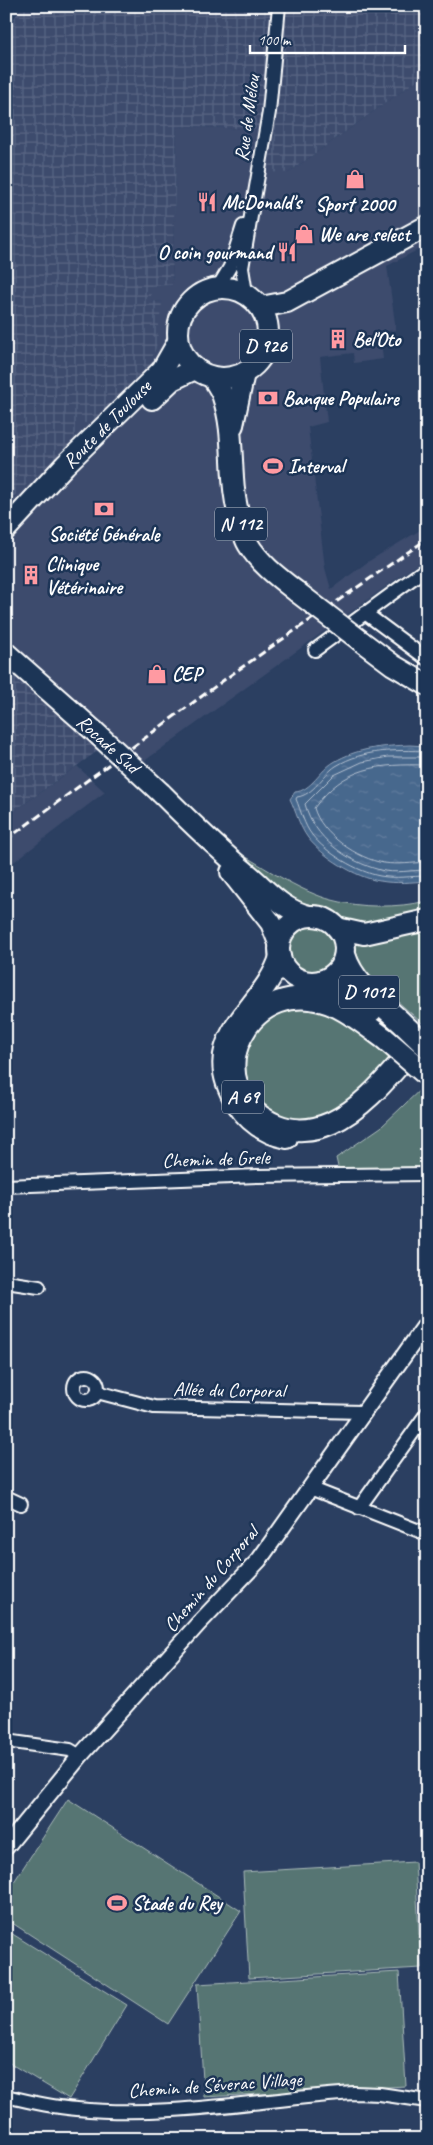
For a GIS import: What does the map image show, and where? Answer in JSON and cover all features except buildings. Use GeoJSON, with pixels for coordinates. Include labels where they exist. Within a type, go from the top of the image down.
{"type":"FeatureCollection","features":[{"type":"Feature","properties":{"kind":"highway","name":"D 1012"},"geometry":{"type":"LineString","coordinates":[[345,956],[354,976],[393,1031],[427,1046]]}},
{"type":"Feature","properties":{"kind":"highway","name":"D 1012"},"geometry":{"type":"LineString","coordinates":[[323,981],[354,996],[427,1063]]}},
{"type":"Feature","properties":{"kind":"highway","name":"A 69"},"geometry":{"type":"LineString","coordinates":[[427,1032],[382,1083],[363,1102],[331,1123],[316,1128],[296,1130],[267,1121],[250,1107],[238,1087],[234,1062],[239,1038],[247,1024],[260,1012],[274,1004],[290,999],[321,1001],[393,1031],[427,1075]]}},
{"type":"Feature","properties":{"kind":"main road","name":"D 926"},"geometry":{"type":"LineString","coordinates":[[218,287],[228,287],[253,300],[287,302],[427,226]]}},
{"type":"Feature","properties":{"kind":"main road","name":"D 926"},"geometry":{"type":"LineString","coordinates":[[268,332],[300,308],[427,237]]}},
{"type":"Feature","properties":{"kind":"main road"},"geometry":{"type":"LineString","coordinates":[[203,373],[181,352],[178,342],[179,320],[188,303],[196,296],[218,287]]}},
{"type":"Feature","properties":{"kind":"main road","name":"D 926"},"geometry":{"type":"LineString","coordinates":[[203,373],[228,378],[244,373],[261,358],[266,348],[268,332],[266,319],[253,300]]}},
{"type":"Feature","properties":{"kind":"main road","name":"Route de Toulouse"},"geometry":{"type":"LineString","coordinates":[[6,529],[65,465],[162,370],[178,342]]}},
{"type":"Feature","properties":{"kind":"main road","name":"Route de Toulouse"},"geometry":{"type":"LineString","coordinates":[[31,503],[72,471],[172,380],[203,373]]}},
{"type":"Feature","properties":{"kind":"main road","name":"N 112"},"geometry":{"type":"LineString","coordinates":[[203,373],[222,395],[231,434]]}},
{"type":"Feature","properties":{"kind":"main road","name":"N 112"},"geometry":{"type":"LineString","coordinates":[[244,373],[231,434],[231,466],[235,506],[248,543],[269,570],[360,642],[393,665],[427,685]]}},
{"type":"Feature","properties":{"kind":"main road","name":"Rocade Sud"},"geometry":{"type":"LineString","coordinates":[[6,653],[162,793],[205,838],[283,905],[309,916]]}},
{"type":"Feature","properties":{"kind":"main road","name":"Rocade Sud"},"geometry":{"type":"LineString","coordinates":[[205,838],[271,923],[280,950]]}},
{"type":"Feature","properties":{"kind":"main road"},"geometry":{"type":"LineString","coordinates":[[309,916],[320,917],[329,921],[337,928],[343,936],[345,956],[341,966],[333,975],[323,981],[301,981],[291,975],[284,967],[280,950],[282,935],[293,922],[309,916]]}},
{"type":"Feature","properties":{"kind":"main road"},"geometry":{"type":"LineString","coordinates":[[337,928],[364,934],[427,920]]}},
{"type":"Feature","properties":{"kind":"main road","name":"A 69"},"geometry":{"type":"LineString","coordinates":[[280,950],[270,978],[234,1027],[224,1059],[225,1076],[231,1094],[242,1112],[256,1124],[273,1135],[308,1139],[325,1136],[341,1129],[354,1121],[381,1095],[427,1046]]}},
{"type":"Feature","properties":{"kind":"street","name":"Rue de Mélou"},"geometry":{"type":"LineString","coordinates":[[253,300],[242,268],[269,112],[279,6]]}},
{"type":"Feature","properties":{"kind":"street","name":"Rue de Mélou"},"geometry":{"type":"LineString","coordinates":[[218,287],[230,267],[258,176]]}},
{"type":"Feature","properties":{"kind":"street"},"geometry":{"type":"LineString","coordinates":[[315,650],[427,568]]}},
{"type":"Feature","properties":{"kind":"street"},"geometry":{"type":"LineString","coordinates":[[365,613],[427,659]]}},
{"type":"Feature","properties":{"kind":"street","name":"Chemin de Grele"},"geometry":{"type":"LineString","coordinates":[[6,1186],[256,1176],[427,1174]]}},
{"type":"Feature","properties":{"kind":"street"},"geometry":{"type":"LineString","coordinates":[[6,1282],[39,1287]]}},
{"type":"Feature","properties":{"kind":"street","name":"Chemin du Corporal"},"geometry":{"type":"LineString","coordinates":[[6,1847],[80,1756],[199,1622],[259,1560],[362,1412],[427,1323]]}},
{"type":"Feature","properties":{"kind":"street","name":"Allée du Corporal"},"geometry":{"type":"LineString","coordinates":[[97,1392],[154,1407],[362,1412]]}},
{"type":"Feature","properties":{"kind":"street"},"geometry":{"type":"LineString","coordinates":[[359,1508],[427,1413]]}},
{"type":"Feature","properties":{"kind":"street"},"geometry":{"type":"LineString","coordinates":[[326,1465],[324,1483],[336,1499]]}},
{"type":"Feature","properties":{"kind":"street"},"geometry":{"type":"LineString","coordinates":[[310,1488],[427,1534]]}},
{"type":"Feature","properties":{"kind":"street"},"geometry":{"type":"LineString","coordinates":[[6,1498],[22,1504]]}},
{"type":"Feature","properties":{"kind":"street"},"geometry":{"type":"LineString","coordinates":[[6,1741],[70,1750],[80,1756]]}},
{"type":"Feature","properties":{"kind":"street","name":"Chemin de Séverac Village"},"geometry":{"type":"LineString","coordinates":[[6,2096],[45,2105],[114,2111],[164,2110],[354,2093],[380,2094],[427,2102]]}},
{"type":"Feature","properties":{"kind":"shaded area"},"geometry":{"type":"Polygon","coordinates":[[[22,6],[427,6],[427,73],[288,173],[267,172],[276,130],[177,126],[172,285],[151,286],[151,301],[162,302],[156,348],[148,368],[93,423],[75,423],[75,440],[14,496],[6,499],[6,31],[22,6]]]}},
{"type":"Feature","properties":{"kind":"shaded area"},"geometry":{"type":"Polygon","coordinates":[[[427,73],[427,245],[387,266],[396,330],[380,332],[383,359],[354,363],[353,353],[320,357],[327,422],[308,427],[325,568],[331,589],[369,561],[427,526],[427,557],[143,762],[6,637],[6,509],[14,496],[26,483],[75,440],[75,423],[162,302],[151,301],[151,286],[172,285],[177,126],[277,130],[288,173],[427,73]]]}},
{"type":"Feature","properties":{"kind":"shaded area"},"geometry":{"type":"Polygon","coordinates":[[[6,665],[99,750],[6,817],[6,665]]]}},
{"type":"Feature","properties":{"kind":"shaded area"},"geometry":{"type":"Polygon","coordinates":[[[77,766],[105,792],[6,868],[6,817],[77,766]]]}},
{"type":"Feature","properties":{"kind":"green space"},"geometry":{"type":"Polygon","coordinates":[[[243,855],[286,880],[321,897],[343,903],[367,906],[404,905],[427,901],[427,914],[368,929],[342,922],[336,915],[327,910],[299,906],[278,894],[243,855]]]}},
{"type":"Feature","properties":{"kind":"green space"},"geometry":{"type":"Polygon","coordinates":[[[307,923],[317,923],[331,930],[338,944],[338,954],[331,968],[317,975],[307,975],[297,971],[290,964],[286,954],[286,944],[290,934],[297,927],[307,923]]]}},
{"type":"Feature","properties":{"kind":"green space"},"geometry":{"type":"Polygon","coordinates":[[[427,926],[427,1018],[422,1023],[360,968],[353,954],[353,941],[427,926]]]}},
{"type":"Feature","properties":{"kind":"green space"},"geometry":{"type":"Polygon","coordinates":[[[301,1005],[331,1012],[395,1055],[357,1096],[339,1109],[319,1118],[296,1119],[285,1117],[264,1107],[249,1090],[245,1072],[245,1040],[267,1015],[301,1005]]]}},
{"type":"Feature","properties":{"kind":"green space"},"geometry":{"type":"Polygon","coordinates":[[[426,1084],[427,1169],[339,1171],[336,1158],[381,1127],[426,1084]]]}},
{"type":"Feature","properties":{"kind":"green space","name":"Stade du Rey"},"geometry":{"type":"Polygon","coordinates":[[[68,1799],[241,1911],[168,2024],[6,1919],[6,1894],[68,1799]]]}},
{"type":"Feature","properties":{"kind":"green space"},"geometry":{"type":"Polygon","coordinates":[[[415,1862],[421,1968],[249,1978],[243,1872],[415,1862]]]}},
{"type":"Feature","properties":{"kind":"green space"},"geometry":{"type":"Polygon","coordinates":[[[6,1930],[127,2005],[69,2099],[6,2061],[6,1930]]]}},
{"type":"Feature","properties":{"kind":"green space"},"geometry":{"type":"Polygon","coordinates":[[[399,1972],[406,2086],[204,2097],[197,1984],[399,1972]]]}},
{"type":"Feature","properties":{"kind":"water"},"geometry":{"type":"Polygon","coordinates":[[[410,745],[427,746],[427,881],[404,883],[380,881],[361,876],[340,865],[314,845],[302,829],[290,799],[295,792],[306,788],[329,766],[343,757],[371,749],[410,745]]]}},
{"type":"Feature","properties":{"kind":"railway"},"geometry":{"type":"LineString","coordinates":[[6,840],[228,677],[427,539]]}},
{"type":"Feature","properties":{"kind":"place","name":"Sport 2000"},"geometry":{"type":"Point","coordinates":[355,179]}},
{"type":"Feature","properties":{"kind":"place","name":"McDonald's"},"geometry":{"type":"Point","coordinates":[207,202]}},
{"type":"Feature","properties":{"kind":"place","name":"We are select"},"geometry":{"type":"Point","coordinates":[304,234]}},
{"type":"Feature","properties":{"kind":"place","name":"O coin gourmand"},"geometry":{"type":"Point","coordinates":[287,252]}},
{"type":"Feature","properties":{"kind":"place","name":"Bel'Oto"},"geometry":{"type":"Point","coordinates":[338,339]}},
{"type":"Feature","properties":{"kind":"place","name":"Banque Populaire"},"geometry":{"type":"Point","coordinates":[268,398]}},
{"type":"Feature","properties":{"kind":"place","name":"Interval"},"geometry":{"type":"Point","coordinates":[273,466]}},
{"type":"Feature","properties":{"kind":"place","name":"Société Générale"},"geometry":{"type":"Point","coordinates":[104,509]}},
{"type":"Feature","properties":{"kind":"place","name":"Clinique Vétérinaire"},"geometry":{"type":"Point","coordinates":[31,575]}},
{"type":"Feature","properties":{"kind":"place","name":"CEP"},"geometry":{"type":"Point","coordinates":[157,674]}},
{"type":"Feature","properties":{"kind":"place","name":"Stade du Rey"},"geometry":{"type":"Point","coordinates":[117,1903]}}]}
